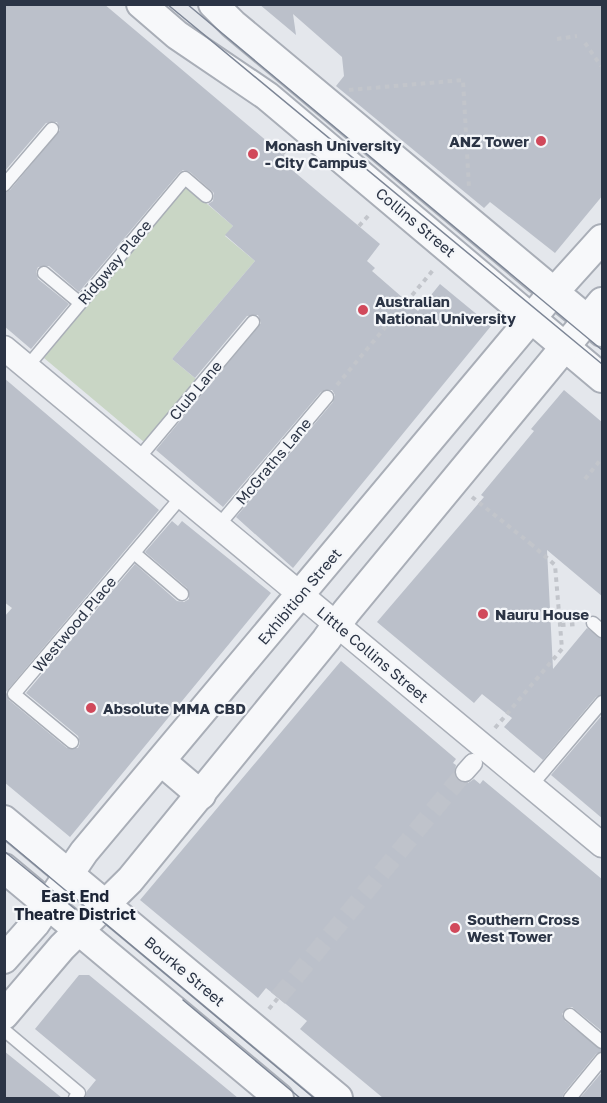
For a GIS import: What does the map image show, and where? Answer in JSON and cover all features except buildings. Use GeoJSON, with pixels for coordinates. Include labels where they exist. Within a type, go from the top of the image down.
{"type":"FeatureCollection","features":[{"type":"Feature","properties":{"kind":"street","name":"Collins Street"},"geometry":{"type":"LineString","coordinates":[[141,4],[177,34],[260,90],[603,378]]}},
{"type":"Feature","properties":{"kind":"street"},"geometry":{"type":"LineString","coordinates":[[4,1015],[79,930],[107,905],[201,795],[337,624],[566,347],[598,318],[554,291],[233,24],[213,4]]}},
{"type":"Feature","properties":{"kind":"street","name":"Exhibition Street"},"geometry":{"type":"LineString","coordinates":[[4,959],[48,906],[68,873],[161,761],[554,291],[573,275],[603,239]]}},
{"type":"Feature","properties":{"kind":"street","name":"Little Collins Street"},"geometry":{"type":"LineString","coordinates":[[4,348],[603,845]]}},
{"type":"Feature","properties":{"kind":"street"},"geometry":{"type":"LineString","coordinates":[[161,761],[201,795]]}},
{"type":"Feature","properties":{"kind":"street","name":"Bourke Street"},"geometry":{"type":"LineString","coordinates":[[4,820],[107,905],[325,1095]]}},
{"type":"Feature","properties":{"kind":"street"},"geometry":{"type":"LineString","coordinates":[[4,868],[279,1098]]}},
{"type":"Feature","properties":{"kind":"lane"},"geometry":{"type":"LineString","coordinates":[[4,185],[52,129]]}},
{"type":"Feature","properties":{"kind":"lane","name":"Ridgway Place"},"geometry":{"type":"LineString","coordinates":[[27,367],[185,178],[206,196]]}},
{"type":"Feature","properties":{"kind":"lane"},"geometry":{"type":"LineString","coordinates":[[44,273],[80,303]]}},
{"type":"Feature","properties":{"kind":"lane","name":"Club Lane"},"geometry":{"type":"LineString","coordinates":[[138,459],[253,322]]}},
{"type":"Feature","properties":{"kind":"lane","name":"McGraths Lane"},"geometry":{"type":"LineString","coordinates":[[218,526],[327,397]]}},
{"type":"Feature","properties":{"kind":"lane","name":"Westwood Place"},"geometry":{"type":"LineString","coordinates":[[72,742],[14,694],[182,496]]}},
{"type":"Feature","properties":{"kind":"lane"},"geometry":{"type":"LineString","coordinates":[[134,553],[182,594]]}},
{"type":"Feature","properties":{"kind":"lane"},"geometry":{"type":"LineString","coordinates":[[531,786],[603,702]]}},
{"type":"Feature","properties":{"kind":"lane"},"geometry":{"type":"LineString","coordinates":[[570,1015],[603,1042]]}},
{"type":"Feature","properties":{"kind":"lane"},"geometry":{"type":"LineString","coordinates":[[4,1030],[79,1096]]}},
{"type":"Feature","properties":{"kind":"lane"},"geometry":{"type":"LineString","coordinates":[[570,1098],[603,1059]]}},
{"type":"Feature","properties":{"kind":"path"},"geometry":{"type":"LineString","coordinates":[[557,39],[577,36]]}},
{"type":"Feature","properties":{"kind":"path"},"geometry":{"type":"LineString","coordinates":[[585,43],[601,66]]}},
{"type":"Feature","properties":{"kind":"path"},"geometry":{"type":"LineString","coordinates":[[349,90],[463,80],[470,188]]}},
{"type":"Feature","properties":{"kind":"path"},"geometry":{"type":"LineString","coordinates":[[282,154],[288,148]]}},
{"type":"Feature","properties":{"kind":"path"},"geometry":{"type":"LineString","coordinates":[[359,226],[369,215]]}},
{"type":"Feature","properties":{"kind":"path"},"geometry":{"type":"LineString","coordinates":[[327,397],[435,269]]}},
{"type":"Feature","properties":{"kind":"path"},"geometry":{"type":"LineString","coordinates":[[585,479],[603,459]]}},
{"type":"Feature","properties":{"kind":"path"},"geometry":{"type":"LineString","coordinates":[[472,496],[555,565],[562,649],[493,731]]}},
{"type":"Feature","properties":{"kind":"path"},"geometry":{"type":"LineString","coordinates":[[531,544],[534,540]]}},
{"type":"Feature","properties":{"kind":"path"},"geometry":{"type":"LineString","coordinates":[[269,1010],[278,998]]}},
{"type":"Feature","properties":{"kind":"green space"},"geometry":{"type":"Polygon","coordinates":[[[186,186],[233,226],[225,236],[255,261],[172,359],[196,379],[144,442],[44,358],[186,186]]]}},
{"type":"Feature","properties":{"kind":"tunnel"},"geometry":{"type":"LineString","coordinates":[[278,998],[465,772]]}},
{"type":"Feature","properties":{"kind":"tram line"},"geometry":{"type":"LineString","coordinates":[[167,4],[602,364]]}},
{"type":"Feature","properties":{"kind":"tram line"},"geometry":{"type":"LineString","coordinates":[[187,4],[602,350]]}},
{"type":"Feature","properties":{"kind":"tram line"},"geometry":{"type":"LineString","coordinates":[[4,839],[314,1098]]}},
{"type":"Feature","properties":{"kind":"tram line"},"geometry":{"type":"LineString","coordinates":[[4,851],[75,909]]}},
{"type":"Feature","properties":{"kind":"tram line"},"geometry":{"type":"LineString","coordinates":[[183,1000],[300,1098]]}},
{"type":"Feature","properties":{"kind":"place","name":"ANZ Tower"},"geometry":{"type":"Point","coordinates":[541,141]}},
{"type":"Feature","properties":{"kind":"place","name":"Monash University - City Campus"},"geometry":{"type":"Point","coordinates":[253,154]}},
{"type":"Feature","properties":{"kind":"place","name":"Australian National University"},"geometry":{"type":"Point","coordinates":[363,310]}},
{"type":"Feature","properties":{"kind":"place","name":"Nauru House"},"geometry":{"type":"Point","coordinates":[483,614]}},
{"type":"Feature","properties":{"kind":"place","name":"Absolute MMA CBD"},"geometry":{"type":"Point","coordinates":[91,708]}},
{"type":"Feature","properties":{"kind":"place","name":"Southern Cross West Tower"},"geometry":{"type":"Point","coordinates":[455,928]}},
{"type":"Feature","properties":{"kind":"district","name":"East End Theatre District"},"geometry":{"type":"Point","coordinates":[75,905]}}]}
